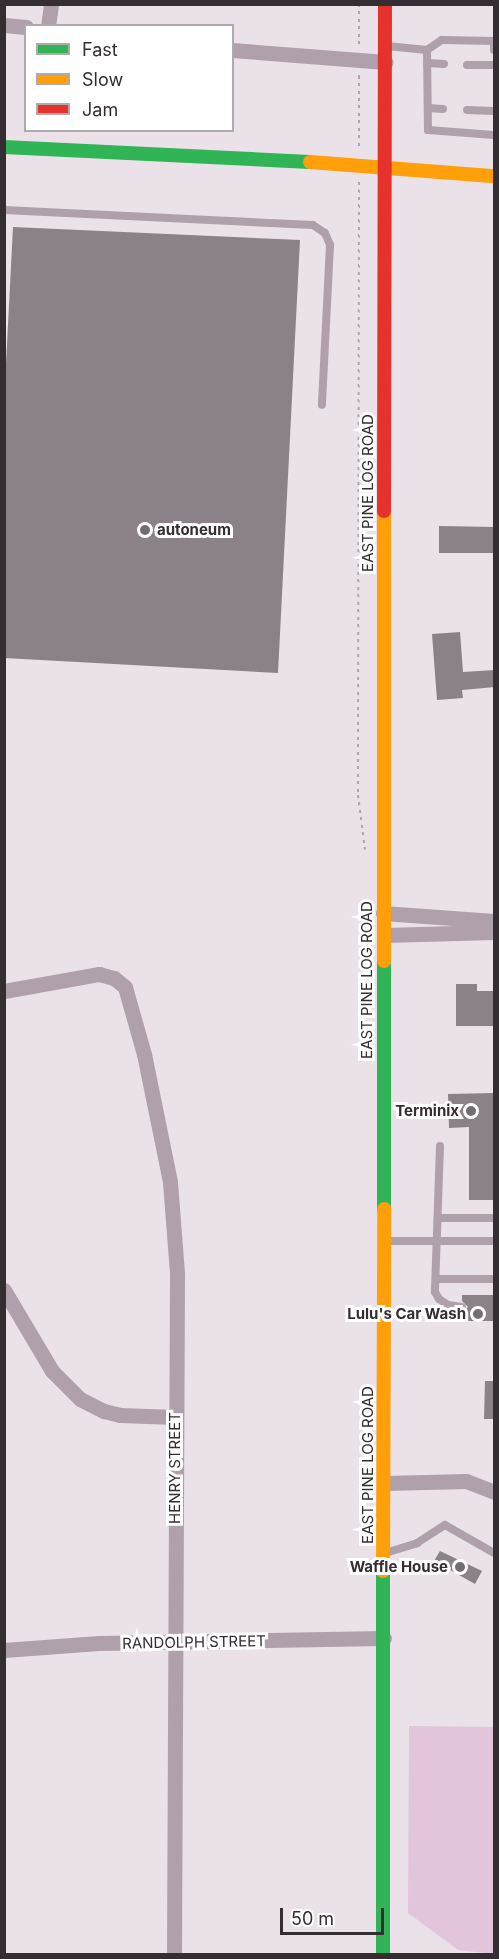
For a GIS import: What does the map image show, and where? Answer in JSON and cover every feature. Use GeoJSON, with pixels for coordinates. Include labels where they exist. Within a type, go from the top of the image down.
{"type":"FeatureCollection","features":[{"type":"Feature","properties":{"kind":"main road","name":"EAST PINE LOG ROAD"},"geometry":{"type":"LineString","coordinates":[[383,1954],[385,4]]}},
{"type":"Feature","properties":{"kind":"main road"},"geometry":{"type":"LineString","coordinates":[[4,147],[385,166],[495,176]]}},
{"type":"Feature","properties":{"kind":"street"},"geometry":{"type":"LineString","coordinates":[[48,24],[51,4]]}},
{"type":"Feature","properties":{"kind":"street"},"geometry":{"type":"LineString","coordinates":[[4,25],[24,27]]}},
{"type":"Feature","properties":{"kind":"street"},"geometry":{"type":"LineString","coordinates":[[234,50],[386,62]]}},
{"type":"Feature","properties":{"kind":"street"},"geometry":{"type":"LineString","coordinates":[[384,914],[495,921]]}},
{"type":"Feature","properties":{"kind":"street"},"geometry":{"type":"LineString","coordinates":[[384,935],[495,932]]}},
{"type":"Feature","properties":{"kind":"street","name":"HENRY STREET"},"geometry":{"type":"LineString","coordinates":[[4,991],[99,975],[114,978],[129,993],[155,1103],[174,1212],[177,1274],[174,1954]]}},
{"type":"Feature","properties":{"kind":"street"},"geometry":{"type":"LineString","coordinates":[[4,1290],[52,1371],[80,1399],[104,1411],[120,1415],[175,1417]]}},
{"type":"Feature","properties":{"kind":"street"},"geometry":{"type":"LineString","coordinates":[[384,1483],[466,1481],[495,1492]]}},
{"type":"Feature","properties":{"kind":"street","name":"RANDOLPH STREET"},"geometry":{"type":"LineString","coordinates":[[4,1650],[99,1643],[384,1638]]}},
{"type":"Feature","properties":{"kind":"lane"},"geometry":{"type":"LineString","coordinates":[[386,46],[427,50],[442,40],[494,41],[495,50]]}},
{"type":"Feature","properties":{"kind":"lane"},"geometry":{"type":"LineString","coordinates":[[427,50],[428,130],[495,135]]}},
{"type":"Feature","properties":{"kind":"lane"},"geometry":{"type":"LineString","coordinates":[[427,63],[444,64]]}},
{"type":"Feature","properties":{"kind":"lane"},"geometry":{"type":"LineString","coordinates":[[467,65],[495,65]]}},
{"type":"Feature","properties":{"kind":"lane"},"geometry":{"type":"LineString","coordinates":[[428,108],[443,109]]}},
{"type":"Feature","properties":{"kind":"lane"},"geometry":{"type":"LineString","coordinates":[[467,110],[495,111]]}},
{"type":"Feature","properties":{"kind":"lane"},"geometry":{"type":"LineString","coordinates":[[4,210],[313,225],[325,233],[330,244],[322,405]]}},
{"type":"Feature","properties":{"kind":"lane"},"geometry":{"type":"LineString","coordinates":[[440,1146],[439,1241],[435,1292],[439,1299],[448,1305],[462,1307]]}},
{"type":"Feature","properties":{"kind":"lane"},"geometry":{"type":"LineString","coordinates":[[439,1218],[495,1218]]}},
{"type":"Feature","properties":{"kind":"lane"},"geometry":{"type":"LineString","coordinates":[[384,1241],[495,1241]]}},
{"type":"Feature","properties":{"kind":"lane"},"geometry":{"type":"LineString","coordinates":[[437,1279],[495,1279]]}},
{"type":"Feature","properties":{"kind":"lane"},"geometry":{"type":"LineString","coordinates":[[384,1554],[417,1544],[445,1525],[495,1553]]}},
{"type":"Feature","properties":{"kind":"path"},"geometry":{"type":"LineString","coordinates":[[359,4],[358,759],[363,846],[368,856]]}},
{"type":"Feature","properties":{"kind":"shaded area"},"geometry":{"type":"Polygon","coordinates":[[[409,1726],[494,1727],[494,1954],[458,1950],[408,1913],[409,1726]]]}},
{"type":"Feature","properties":{"kind":"building","name":"autoneum"},"geometry":{"type":"Polygon","coordinates":[[[13,227],[300,240],[278,673],[4,658],[4,403],[13,227]]]}},
{"type":"Feature","properties":{"kind":"building"},"geometry":{"type":"Polygon","coordinates":[[[439,526],[495,527],[495,553],[439,553],[439,526]]]}},
{"type":"Feature","properties":{"kind":"building"},"geometry":{"type":"Polygon","coordinates":[[[460,632],[463,672],[495,670],[495,687],[462,690],[463,698],[437,700],[432,634],[460,632]]]}},
{"type":"Feature","properties":{"kind":"building"},"geometry":{"type":"Polygon","coordinates":[[[456,984],[477,984],[477,991],[495,991],[495,1026],[456,1026],[456,984]]]}},
{"type":"Feature","properties":{"kind":"building"},"geometry":{"type":"Polygon","coordinates":[[[495,1093],[495,1200],[469,1200],[469,1127],[449,1128],[448,1094],[495,1093]]]}},
{"type":"Feature","properties":{"kind":"building","name":"Lulu's Car Wash"},"geometry":{"type":"Polygon","coordinates":[[[462,1295],[495,1295],[495,1321],[462,1321],[462,1313],[468,1307],[462,1301],[462,1295]]]}},
{"type":"Feature","properties":{"kind":"building"},"geometry":{"type":"Polygon","coordinates":[[[485,1381],[495,1381],[495,1419],[484,1419],[485,1381]]]}},
{"type":"Feature","properties":{"kind":"building","name":"Waffle House"},"geometry":{"type":"Polygon","coordinates":[[[440,1551],[482,1571],[475,1584],[434,1561],[440,1551]]]}},
{"type":"Feature","properties":{"kind":"traffic: fast"},"geometry":{"type":"LineString","coordinates":[[4,147],[310,162]]}},
{"type":"Feature","properties":{"kind":"traffic: fast"},"geometry":{"type":"LineString","coordinates":[[384,961],[384,1209]]}},
{"type":"Feature","properties":{"kind":"traffic: fast"},"geometry":{"type":"LineString","coordinates":[[383,1571],[383,1954]]}},
{"type":"Feature","properties":{"kind":"traffic: slow"},"geometry":{"type":"LineString","coordinates":[[310,162],[494,176]]}},
{"type":"Feature","properties":{"kind":"traffic: slow"},"geometry":{"type":"LineString","coordinates":[[384,511],[384,961]]}},
{"type":"Feature","properties":{"kind":"traffic: slow"},"geometry":{"type":"LineString","coordinates":[[383,1571],[384,1209]]}},
{"type":"Feature","properties":{"kind":"traffic: jam"},"geometry":{"type":"LineString","coordinates":[[384,511],[385,4]]}},
{"type":"Feature","properties":{"kind":"place","name":"autoneum"},"geometry":{"type":"Point","coordinates":[145,530]}},
{"type":"Feature","properties":{"kind":"place","name":"Terminix"},"geometry":{"type":"Point","coordinates":[471,1111]}},
{"type":"Feature","properties":{"kind":"place","name":"Lulu's Car Wash"},"geometry":{"type":"Point","coordinates":[478,1314]}},
{"type":"Feature","properties":{"kind":"place","name":"Waffle House"},"geometry":{"type":"Point","coordinates":[460,1567]}}]}
